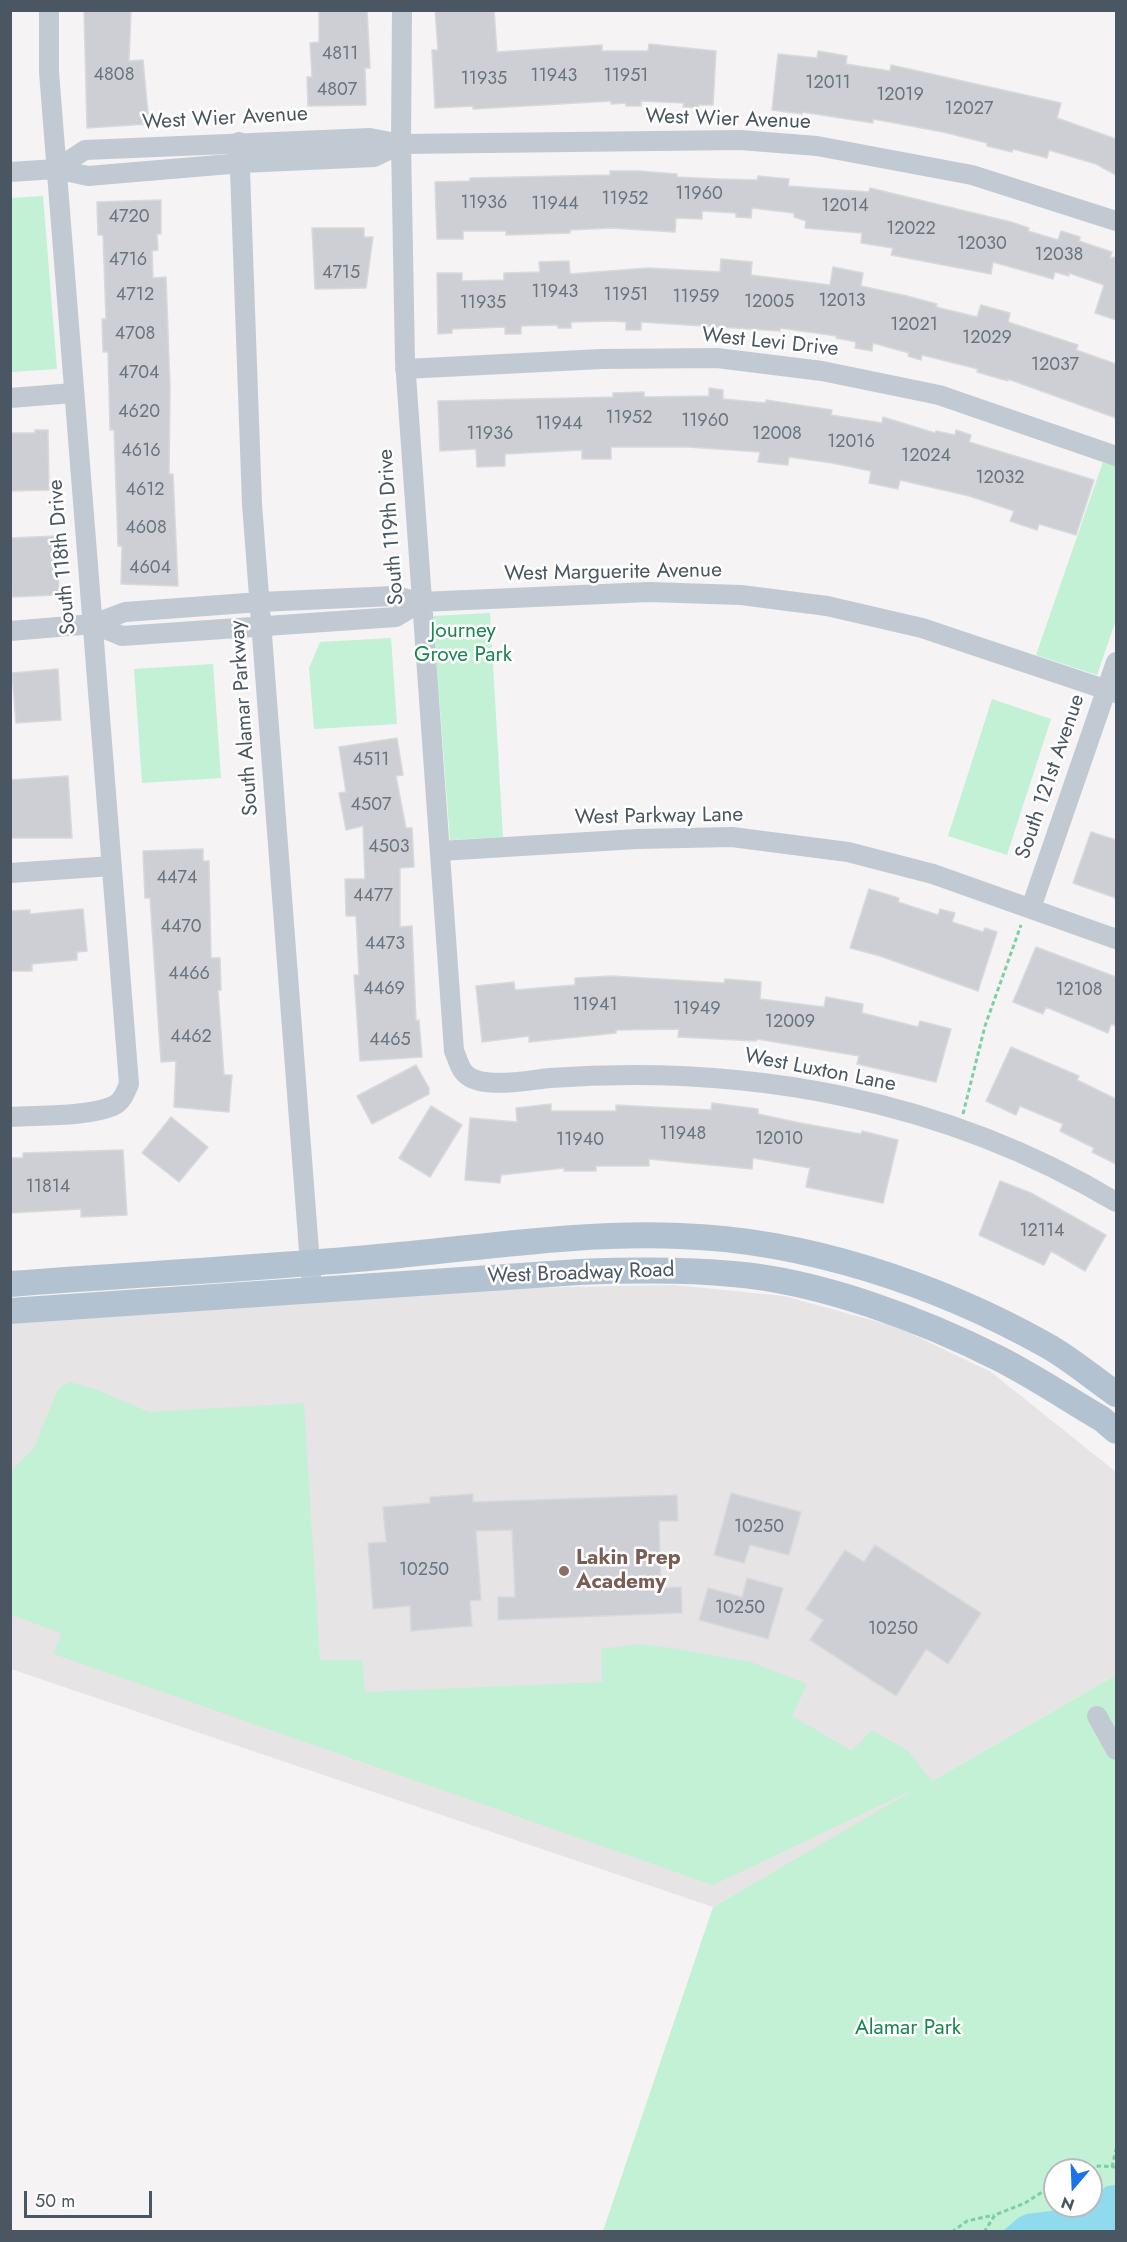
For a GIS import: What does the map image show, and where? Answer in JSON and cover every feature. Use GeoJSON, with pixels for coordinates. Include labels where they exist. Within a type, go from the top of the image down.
{"type":"FeatureCollection","features":[{"type":"Feature","properties":{"kind":"main road","name":"West Broadway Road"},"geometry":{"type":"LineString","coordinates":[[10,1284],[310,1262],[582,1237],[682,1236],[795,1248],[877,1272],[975,1309],[1048,1346],[1116,1394]]}},
{"type":"Feature","properties":{"kind":"main road","name":"West Broadway Road"},"geometry":{"type":"LineString","coordinates":[[10,1311],[579,1272],[649,1269],[735,1274],[814,1289],[913,1320],[1001,1360],[1102,1419],[1116,1431]]}},
{"type":"Feature","properties":{"kind":"street","name":"South 118th Drive"},"geometry":{"type":"LineString","coordinates":[[10,1117],[96,1111],[114,1105],[123,1098],[129,1084],[56,169],[49,72],[49,10]]}},
{"type":"Feature","properties":{"kind":"street","name":"South 119th Drive"},"geometry":{"type":"LineString","coordinates":[[402,10],[401,144],[405,369],[454,1050],[463,1073]]}},
{"type":"Feature","properties":{"kind":"street","name":"West Wier Avenue"},"geometry":{"type":"LineString","coordinates":[[56,169],[85,150],[239,142],[370,138],[401,144],[740,140],[817,146],[972,176],[1116,221]]}},
{"type":"Feature","properties":{"kind":"street","name":"South Alamar Parkway"},"geometry":{"type":"LineString","coordinates":[[239,142],[242,163],[252,504],[312,1290]]}},
{"type":"Feature","properties":{"kind":"street","name":"West Wier Avenue"},"geometry":{"type":"LineString","coordinates":[[10,172],[56,169],[88,176],[242,163],[374,157],[401,144]]}},
{"type":"Feature","properties":{"kind":"street","name":"West Levi Drive"},"geometry":{"type":"LineString","coordinates":[[405,369],[601,359],[717,358],[798,368],[939,395],[1116,456]]}},
{"type":"Feature","properties":{"kind":"street"},"geometry":{"type":"LineString","coordinates":[[10,398],[73,393]]}},
{"type":"Feature","properties":{"kind":"street","name":"West Marguerite Avenue"},"geometry":{"type":"LineString","coordinates":[[10,631],[93,624],[125,612],[260,602],[394,596],[421,602],[649,592],[741,595],[827,606],[922,628],[1112,691]]}},
{"type":"Feature","properties":{"kind":"street","name":"West Marguerite Avenue"},"geometry":{"type":"LineString","coordinates":[[93,624],[122,636],[396,617],[421,602]]}},
{"type":"Feature","properties":{"kind":"street","name":"South 121st Avenue"},"geometry":{"type":"LineString","coordinates":[[1031,908],[1112,691],[1116,662]]}},
{"type":"Feature","properties":{"kind":"street","name":"West Parkway Lane"},"geometry":{"type":"LineString","coordinates":[[440,851],[637,839],[732,837],[848,852],[933,874],[1116,939]]}},
{"type":"Feature","properties":{"kind":"street"},"geometry":{"type":"LineString","coordinates":[[10,873],[112,866]]}},
{"type":"Feature","properties":{"kind":"street","name":"West Luxton Lane"},"geometry":{"type":"LineString","coordinates":[[463,1073],[481,1083],[603,1074],[657,1074],[772,1082],[878,1103],[958,1129],[1070,1174],[1116,1202]]}},
{"type":"Feature","properties":{"kind":"street"},"geometry":{"type":"LineString","coordinates":[[1097,1716],[1116,1750]]}},
{"type":"Feature","properties":{"kind":"path"},"geometry":{"type":"LineString","coordinates":[[958,1129],[985,1026],[1023,921],[1031,908]]}},
{"type":"Feature","properties":{"kind":"path"},"geometry":{"type":"LineString","coordinates":[[1114,2167],[1116,2149]]}},
{"type":"Feature","properties":{"kind":"path"},"geometry":{"type":"LineString","coordinates":[[952,2232],[967,2221],[995,2215],[1025,2203],[1043,2192]]}},
{"type":"Feature","properties":{"kind":"path"},"geometry":{"type":"LineString","coordinates":[[984,2232],[995,2215]]}},
{"type":"Feature","properties":{"kind":"shaded area","name":"Lakin Prep Academy"},"geometry":{"type":"Polygon","coordinates":[[[674,1285],[784,1296],[897,1327],[991,1372],[1116,1472],[1116,1675],[713,1907],[11,1669],[11,1324],[514,1288],[674,1285]]]}},
{"type":"Feature","properties":{"kind":"green space"},"geometry":{"type":"Polygon","coordinates":[[[43,196],[57,369],[11,372],[11,198],[43,196]]]}},
{"type":"Feature","properties":{"kind":"green space"},"geometry":{"type":"Polygon","coordinates":[[[1103,462],[1116,466],[1116,620],[1097,675],[1036,655],[1103,462]]]}},
{"type":"Feature","properties":{"kind":"green space","name":"Journey Grove Park"},"geometry":{"type":"Polygon","coordinates":[[[490,613],[503,837],[450,840],[433,616],[490,613]]]}},
{"type":"Feature","properties":{"kind":"green space"},"geometry":{"type":"Polygon","coordinates":[[[391,638],[397,724],[314,729],[309,668],[320,642],[391,638]]]}},
{"type":"Feature","properties":{"kind":"green space"},"geometry":{"type":"Polygon","coordinates":[[[213,664],[221,778],[142,783],[134,669],[213,664]]]}},
{"type":"Feature","properties":{"kind":"green space"},"geometry":{"type":"Polygon","coordinates":[[[992,699],[1051,719],[1007,855],[948,836],[992,699]]]}},
{"type":"Feature","properties":{"kind":"green space","name":"Alamar Park"},"geometry":{"type":"Polygon","coordinates":[[[70,1382],[95,1389],[149,1412],[304,1403],[320,1660],[362,1660],[365,1692],[602,1682],[601,1649],[638,1644],[672,1648],[751,1662],[807,1684],[792,1716],[852,1751],[872,1730],[908,1751],[932,1781],[1116,1675],[1116,2231],[603,2231],[713,1907],[921,1786],[713,1885],[54,1654],[61,1633],[11,1615],[11,1471],[34,1448],[58,1389],[70,1382]]]}},
{"type":"Feature","properties":{"kind":"water"},"geometry":{"type":"Polygon","coordinates":[[[1116,2185],[1116,2231],[1003,2231],[1026,2214],[1043,2212],[1043,2218],[1103,2218],[1103,2189],[1116,2185]]]}},
{"type":"Feature","properties":{"kind":"building"},"geometry":{"type":"Polygon","coordinates":[[[84,10],[131,10],[129,61],[143,60],[149,124],[87,128],[84,10]]]}},
{"type":"Feature","properties":{"kind":"building"},"geometry":{"type":"Polygon","coordinates":[[[319,10],[367,10],[370,68],[365,68],[366,105],[308,106],[307,77],[312,77],[310,43],[319,42],[319,10]]]}},
{"type":"Feature","properties":{"kind":"building"},"geometry":{"type":"Polygon","coordinates":[[[435,10],[494,10],[497,52],[602,45],[602,51],[648,51],[649,44],[716,51],[713,105],[699,105],[698,108],[683,107],[684,103],[641,101],[641,106],[626,106],[626,103],[611,104],[611,101],[473,109],[473,106],[435,108],[432,50],[438,50],[435,10]]]}},
{"type":"Feature","properties":{"kind":"building"},"geometry":{"type":"Polygon","coordinates":[[[818,51],[847,56],[846,64],[890,71],[891,65],[1061,103],[1057,118],[1116,139],[1116,175],[1096,164],[1049,150],[1047,158],[1013,149],[1012,152],[987,146],[987,143],[943,132],[873,119],[873,123],[802,112],[802,114],[772,110],[778,54],[817,58],[818,51]]]}},
{"type":"Feature","properties":{"kind":"building"},"geometry":{"type":"Polygon","coordinates":[[[610,171],[639,171],[677,174],[677,177],[719,179],[757,180],[758,176],[789,179],[788,186],[869,192],[870,188],[1011,222],[1029,228],[1028,231],[1058,240],[1061,231],[1080,237],[1079,241],[1112,252],[1110,258],[1116,257],[1116,320],[1095,313],[1104,285],[1069,273],[1069,276],[1055,272],[1053,279],[993,262],[991,274],[891,255],[893,248],[861,243],[862,233],[805,228],[806,221],[794,217],[794,213],[752,208],[751,218],[736,217],[736,213],[702,211],[702,219],[676,218],[675,232],[611,228],[570,230],[570,233],[506,235],[506,231],[463,231],[463,239],[437,239],[435,182],[470,181],[470,178],[610,175],[610,171]]]}},
{"type":"Feature","properties":{"kind":"building"},"geometry":{"type":"Polygon","coordinates":[[[161,200],[161,234],[157,234],[158,250],[152,251],[153,278],[166,277],[170,388],[169,474],[173,474],[178,586],[121,584],[122,546],[118,546],[114,430],[110,430],[108,352],[103,352],[102,319],[106,319],[103,235],[98,235],[97,202],[161,200]]]}},
{"type":"Feature","properties":{"kind":"building"},"geometry":{"type":"Polygon","coordinates":[[[312,228],[364,228],[364,237],[373,237],[366,288],[315,289],[312,228]]]}},
{"type":"Feature","properties":{"kind":"building"},"geometry":{"type":"Polygon","coordinates":[[[721,259],[752,262],[751,275],[830,285],[833,267],[863,273],[861,286],[937,304],[936,307],[977,317],[981,305],[1010,313],[1008,322],[1078,345],[1076,350],[1116,364],[1116,418],[1008,379],[1008,381],[977,372],[978,369],[922,355],[921,360],[908,356],[909,353],[873,343],[872,351],[855,348],[856,342],[836,338],[837,336],[780,328],[780,331],[641,322],[641,330],[626,330],[626,322],[612,321],[571,322],[571,328],[558,328],[558,325],[521,326],[521,334],[505,334],[505,327],[452,329],[452,333],[438,334],[437,273],[462,273],[462,281],[504,280],[504,273],[540,272],[539,262],[569,261],[570,274],[648,268],[720,272],[721,259]]]}},
{"type":"Feature","properties":{"kind":"building"},"geometry":{"type":"Polygon","coordinates":[[[709,388],[723,390],[723,399],[766,403],[766,400],[832,410],[831,415],[882,423],[883,417],[935,433],[936,431],[955,435],[956,430],[971,435],[969,442],[1094,480],[1076,535],[1039,524],[1037,530],[1010,521],[1014,511],[969,496],[900,480],[898,489],[869,483],[871,471],[832,463],[789,457],[788,465],[758,462],[760,452],[688,447],[611,447],[611,459],[582,459],[582,450],[505,454],[505,466],[477,467],[476,449],[440,451],[438,401],[613,397],[613,393],[644,392],[644,397],[709,396],[709,388]]]}},
{"type":"Feature","properties":{"kind":"building"},"geometry":{"type":"Polygon","coordinates":[[[35,430],[48,430],[49,490],[10,491],[10,433],[35,433],[35,430]]]}},
{"type":"Feature","properties":{"kind":"building"},"geometry":{"type":"Polygon","coordinates":[[[57,536],[59,595],[12,597],[10,538],[57,536]]]}},
{"type":"Feature","properties":{"kind":"building"},"geometry":{"type":"Polygon","coordinates":[[[58,669],[61,720],[16,723],[12,673],[58,669]]]}},
{"type":"Feature","properties":{"kind":"building"},"geometry":{"type":"Polygon","coordinates":[[[397,738],[403,775],[396,776],[406,828],[412,828],[414,867],[400,868],[400,927],[412,926],[416,1021],[419,1020],[422,1057],[360,1061],[354,975],[359,975],[356,916],[346,916],[345,879],[365,879],[363,826],[346,830],[339,793],[346,792],[339,747],[397,738]]]}},
{"type":"Feature","properties":{"kind":"building"},"geometry":{"type":"Polygon","coordinates":[[[68,776],[72,838],[10,838],[10,780],[68,776]]]}},
{"type":"Feature","properties":{"kind":"building"},"geometry":{"type":"Polygon","coordinates":[[[1091,832],[1116,840],[1116,898],[1073,883],[1091,832]]]}},
{"type":"Feature","properties":{"kind":"building"},"geometry":{"type":"Polygon","coordinates":[[[203,849],[203,861],[209,861],[211,958],[220,958],[221,990],[218,990],[224,1075],[232,1075],[229,1112],[174,1107],[176,1061],[161,1062],[150,898],[145,898],[143,851],[203,849]]]}},
{"type":"Feature","properties":{"kind":"building"},"geometry":{"type":"Polygon","coordinates":[[[869,889],[899,898],[898,902],[938,915],[940,909],[955,913],[952,922],[983,932],[985,928],[997,932],[978,991],[880,956],[850,948],[869,889]]]}},
{"type":"Feature","properties":{"kind":"building"},"geometry":{"type":"Polygon","coordinates":[[[83,909],[87,951],[77,952],[77,960],[32,964],[32,971],[10,971],[10,911],[30,910],[30,914],[83,909]]]}},
{"type":"Feature","properties":{"kind":"building"},"geometry":{"type":"Polygon","coordinates":[[[1036,947],[1116,977],[1116,1026],[1111,1024],[1108,1033],[1046,1007],[1043,1014],[1013,1002],[1036,947]]]}},
{"type":"Feature","properties":{"kind":"building"},"geometry":{"type":"Polygon","coordinates":[[[612,976],[724,983],[725,979],[761,982],[760,999],[824,1007],[826,997],[863,1004],[862,1013],[918,1027],[920,1021],[951,1029],[936,1082],[857,1064],[859,1056],[757,1039],[756,1041],[678,1037],[679,1029],[616,1030],[616,1033],[529,1042],[529,1036],[482,1042],[476,986],[514,982],[515,990],[575,985],[575,978],[612,976]]]}},
{"type":"Feature","properties":{"kind":"building"},"geometry":{"type":"Polygon","coordinates":[[[1011,1047],[1079,1076],[1077,1080],[1116,1099],[1116,1164],[1092,1152],[1094,1148],[1060,1131],[1063,1124],[1020,1106],[1016,1115],[986,1101],[1011,1047]]]}},
{"type":"Feature","properties":{"kind":"building"},"geometry":{"type":"Polygon","coordinates":[[[416,1065],[429,1088],[429,1094],[372,1124],[357,1096],[416,1065]]]}},
{"type":"Feature","properties":{"kind":"building"},"geometry":{"type":"Polygon","coordinates":[[[712,1103],[758,1109],[758,1114],[861,1134],[862,1131],[898,1140],[883,1203],[806,1187],[810,1168],[753,1158],[752,1169],[649,1159],[649,1166],[596,1166],[596,1171],[564,1171],[564,1168],[501,1175],[500,1183],[465,1180],[470,1118],[517,1122],[516,1108],[551,1104],[551,1111],[616,1111],[616,1105],[711,1110],[712,1103]]]}},
{"type":"Feature","properties":{"kind":"building"},"geometry":{"type":"Polygon","coordinates":[[[431,1106],[462,1125],[430,1177],[399,1158],[431,1106]]]}},
{"type":"Feature","properties":{"kind":"building"},"geometry":{"type":"Polygon","coordinates":[[[171,1117],[208,1147],[179,1182],[142,1153],[171,1117]]]}},
{"type":"Feature","properties":{"kind":"building"},"geometry":{"type":"Polygon","coordinates":[[[123,1150],[127,1215],[81,1217],[81,1209],[10,1213],[10,1158],[23,1158],[23,1153],[123,1150]]]}},
{"type":"Feature","properties":{"kind":"building"},"geometry":{"type":"Polygon","coordinates":[[[1000,1181],[1031,1193],[1106,1235],[1085,1271],[1051,1251],[1044,1265],[979,1235],[1000,1181]]]}},
{"type":"Feature","properties":{"kind":"building"},"geometry":{"type":"Polygon","coordinates":[[[731,1493],[801,1512],[789,1555],[750,1545],[744,1563],[714,1555],[731,1493]]]}},
{"type":"Feature","properties":{"kind":"building"},"geometry":{"type":"Polygon","coordinates":[[[473,1494],[473,1502],[677,1495],[678,1521],[659,1521],[661,1588],[681,1587],[682,1613],[498,1620],[498,1597],[515,1597],[512,1530],[476,1531],[481,1600],[470,1601],[472,1626],[411,1631],[410,1606],[373,1609],[368,1543],[386,1542],[383,1507],[430,1503],[430,1497],[473,1494]]]}},
{"type":"Feature","properties":{"kind":"building"},"geometry":{"type":"Polygon","coordinates":[[[875,1545],[981,1613],[948,1664],[926,1649],[896,1696],[810,1640],[823,1620],[806,1609],[845,1550],[864,1562],[875,1545]]]}},
{"type":"Feature","properties":{"kind":"building"},"geometry":{"type":"Polygon","coordinates":[[[747,1578],[783,1588],[768,1639],[699,1620],[708,1588],[742,1597],[747,1578]]]}},
{"type":"Feature","properties":{"kind":"place","name":"Lakin Prep Academy"},"geometry":{"type":"Point","coordinates":[564,1571]}}]}
